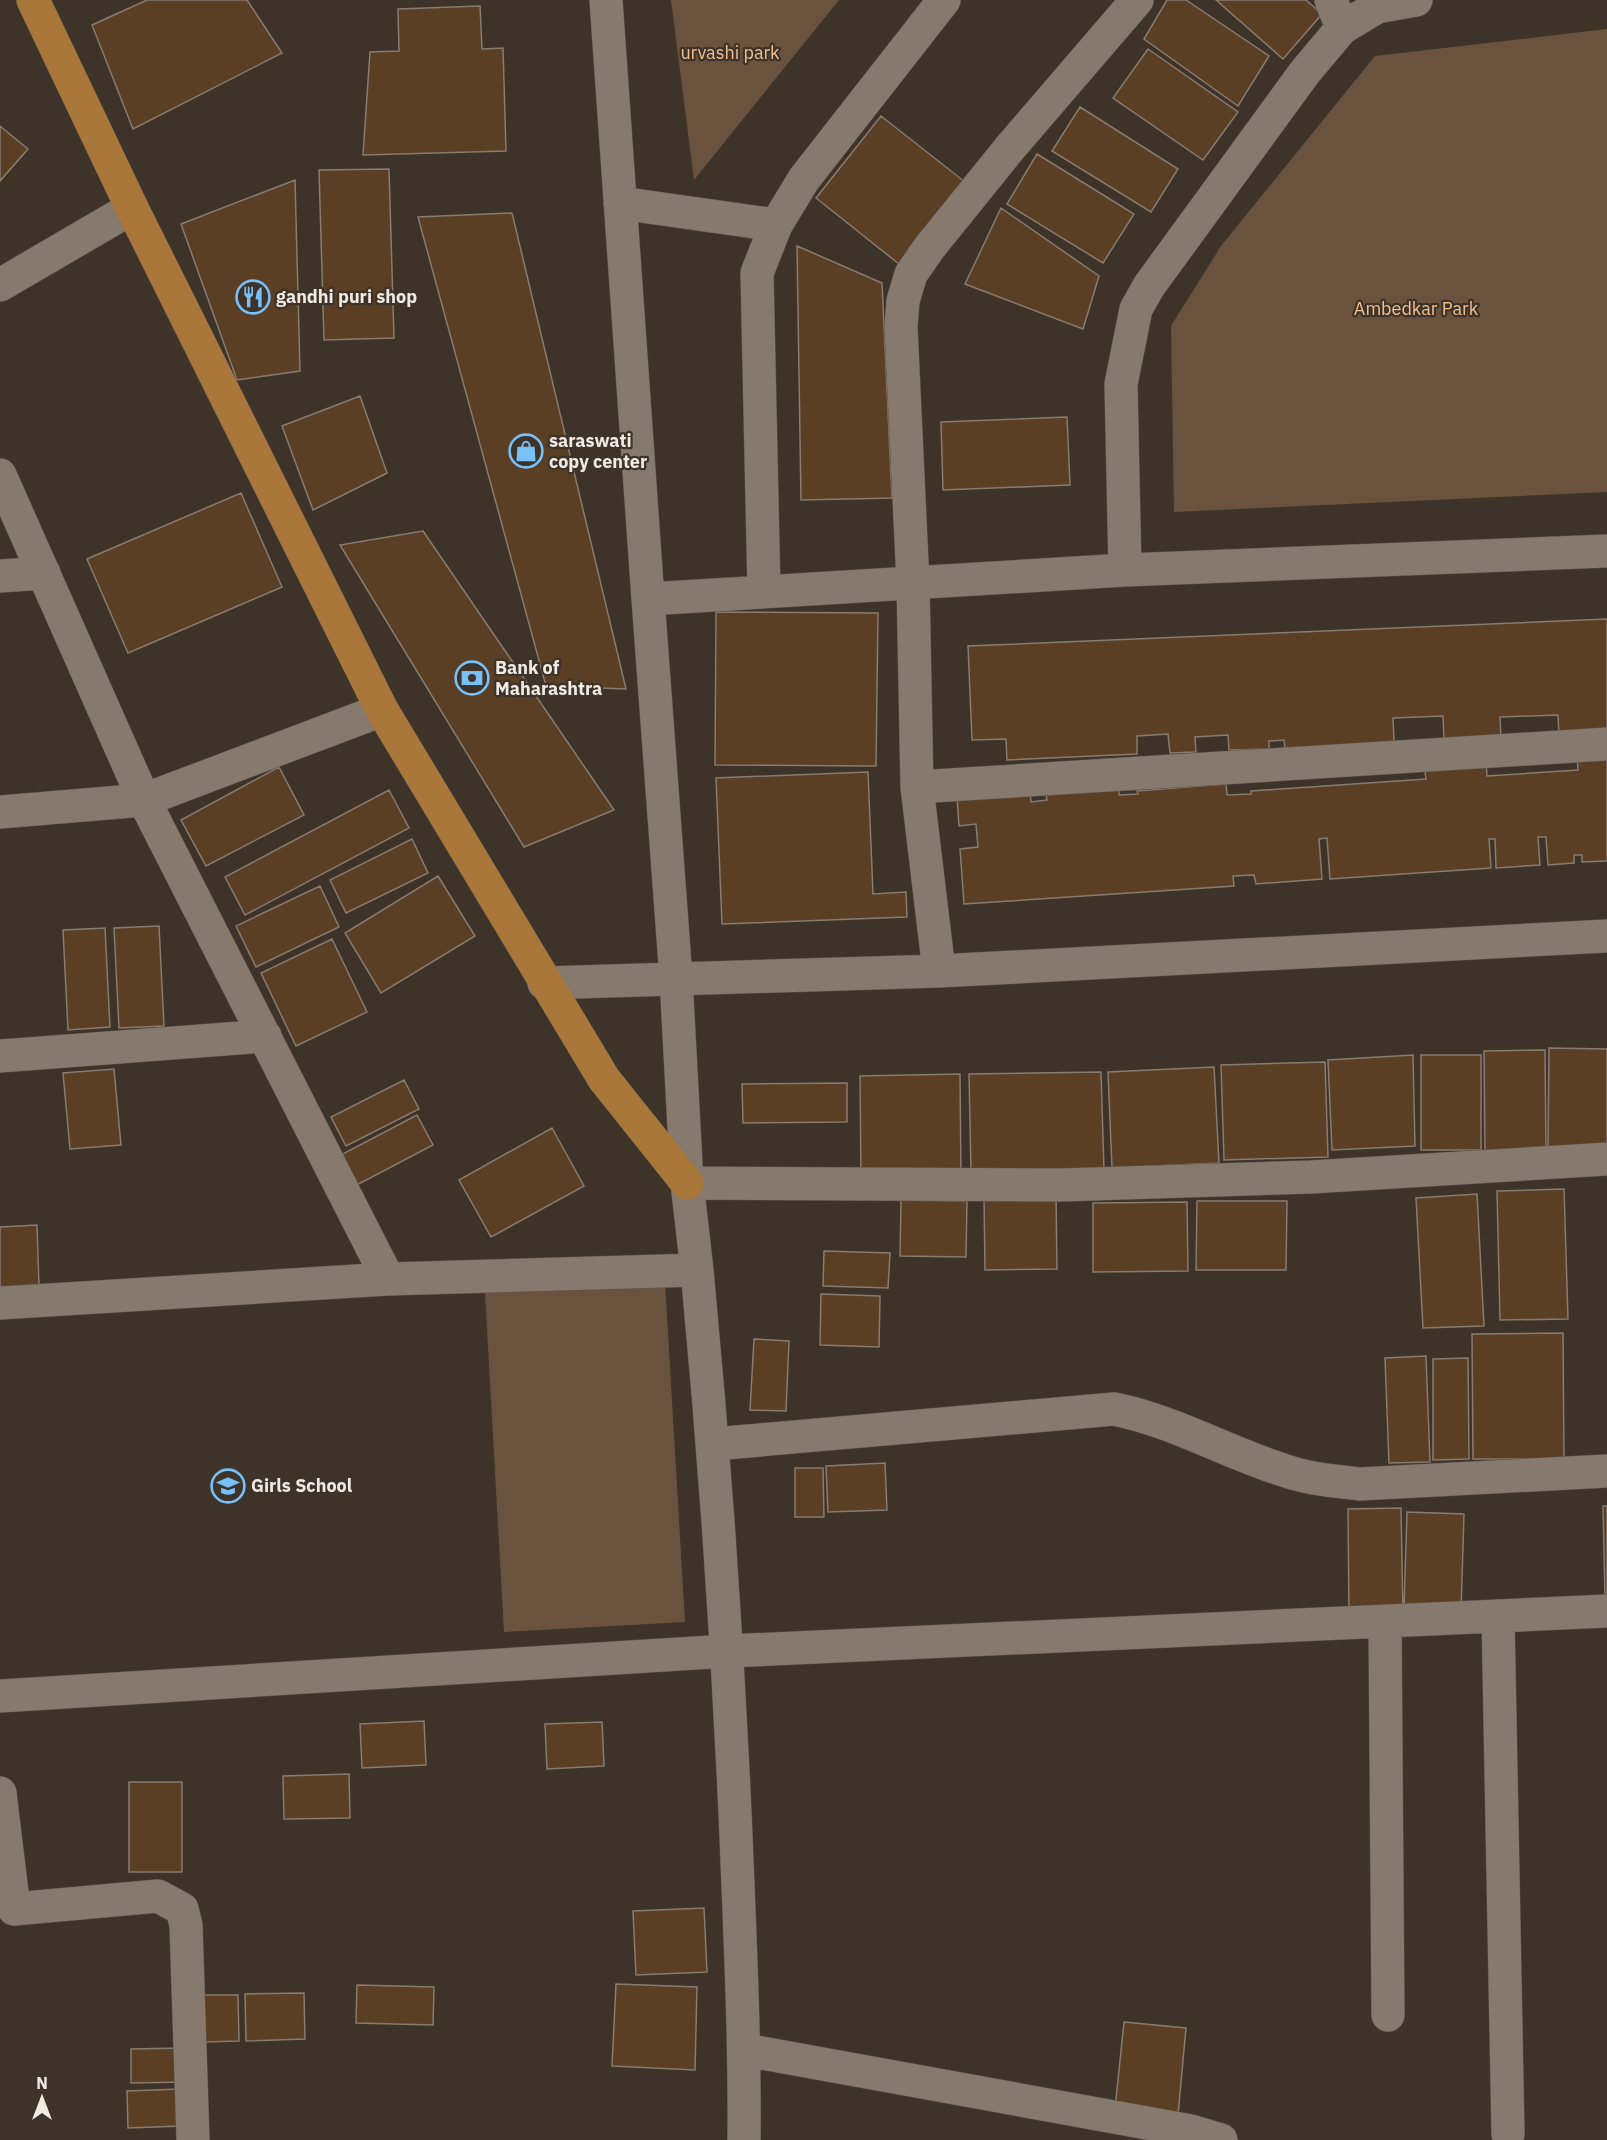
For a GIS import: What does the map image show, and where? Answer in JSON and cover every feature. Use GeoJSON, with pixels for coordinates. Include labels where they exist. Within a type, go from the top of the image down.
{"type":"FeatureCollection","features":[{"type":"Feature","properties":{"kind":"main road"},"geometry":{"type":"LineString","coordinates":[[33,0],[132,208],[382,710],[544,983],[604,1079],[687,1183]]}},
{"type":"Feature","properties":{"kind":"street"},"geometry":{"type":"LineString","coordinates":[[606,0],[676,978],[687,1183],[714,1444],[728,1652],[745,2050],[744,2140]]}},
{"type":"Feature","properties":{"kind":"street"},"geometry":{"type":"LineString","coordinates":[[764,592],[757,273],[776,225],[804,179],[944,0]]}},
{"type":"Feature","properties":{"kind":"street"},"geometry":{"type":"LineString","coordinates":[[939,971],[917,787],[913,583],[901,327],[903,301],[911,274],[1009,149],[1137,0]]}},
{"type":"Feature","properties":{"kind":"street"},"geometry":{"type":"LineString","coordinates":[[1125,570],[1121,384],[1136,309],[1149,286],[1305,72],[1336,14],[1416,0]]}},
{"type":"Feature","properties":{"kind":"street"},"geometry":{"type":"LineString","coordinates":[[620,203],[776,225]]}},
{"type":"Feature","properties":{"kind":"street"},"geometry":{"type":"LineString","coordinates":[[0,285],[132,208]]}},
{"type":"Feature","properties":{"kind":"street"},"geometry":{"type":"LineString","coordinates":[[0,474],[144,800],[388,1279]]}},
{"type":"Feature","properties":{"kind":"street"},"geometry":{"type":"LineString","coordinates":[[648,599],[1125,570],[1607,551]]}},
{"type":"Feature","properties":{"kind":"street"},"geometry":{"type":"LineString","coordinates":[[0,576],[44,573]]}},
{"type":"Feature","properties":{"kind":"street"},"geometry":{"type":"LineString","coordinates":[[0,812],[144,800],[382,710]]}},
{"type":"Feature","properties":{"kind":"street"},"geometry":{"type":"LineString","coordinates":[[917,787],[1607,744]]}},
{"type":"Feature","properties":{"kind":"street"},"geometry":{"type":"LineString","coordinates":[[544,983],[939,971],[1607,936]]}},
{"type":"Feature","properties":{"kind":"street"},"geometry":{"type":"LineString","coordinates":[[0,1056],[265,1036]]}},
{"type":"Feature","properties":{"kind":"street"},"geometry":{"type":"LineString","coordinates":[[687,1183],[1073,1184],[1311,1177],[1607,1159]]}},
{"type":"Feature","properties":{"kind":"street"},"geometry":{"type":"LineString","coordinates":[[0,1303],[388,1279],[697,1270]]}},
{"type":"Feature","properties":{"kind":"street"},"geometry":{"type":"LineString","coordinates":[[714,1444],[1114,1409],[1166,1422],[1283,1470],[1323,1480],[1360,1484],[1607,1471]]}},
{"type":"Feature","properties":{"kind":"street"},"geometry":{"type":"LineString","coordinates":[[0,1696],[728,1652],[1607,1611]]}},
{"type":"Feature","properties":{"kind":"street"},"geometry":{"type":"LineString","coordinates":[[1498,1616],[1508,2134]]}},
{"type":"Feature","properties":{"kind":"street"},"geometry":{"type":"LineString","coordinates":[[1385,1622],[1389,2015]]}},
{"type":"Feature","properties":{"kind":"street"},"geometry":{"type":"LineString","coordinates":[[0,1793],[14,1909],[158,1896],[182,1909],[186,1925],[193,2140]]}},
{"type":"Feature","properties":{"kind":"street"},"geometry":{"type":"LineString","coordinates":[[745,2050],[1179,2129],[1221,2140]]}},
{"type":"Feature","properties":{"kind":"green space","name":"urvashi park"},"geometry":{"type":"Polygon","coordinates":[[[671,0],[839,0],[694,180],[671,0]]]}},
{"type":"Feature","properties":{"kind":"green space","name":"Ambedkar Park"},"geometry":{"type":"Polygon","coordinates":[[[1607,29],[1607,492],[1174,512],[1171,326],[1221,246],[1375,56],[1607,29]]]}},
{"type":"Feature","properties":{"kind":"green space"},"geometry":{"type":"Polygon","coordinates":[[[665,1282],[685,1622],[504,1632],[485,1293],[665,1282]]]}},
{"type":"Feature","properties":{"kind":"building"},"geometry":{"type":"Polygon","coordinates":[[[147,0],[247,0],[282,53],[133,129],[92,25],[147,0]]]}},
{"type":"Feature","properties":{"kind":"building"},"geometry":{"type":"Polygon","coordinates":[[[1167,0],[1186,0],[1269,56],[1238,106],[1144,39],[1167,0]]]}},
{"type":"Feature","properties":{"kind":"building"},"geometry":{"type":"Polygon","coordinates":[[[1216,0],[1306,0],[1322,14],[1283,59],[1216,0]]]}},
{"type":"Feature","properties":{"kind":"building"},"geometry":{"type":"Polygon","coordinates":[[[480,6],[482,49],[503,48],[506,151],[363,155],[370,52],[399,51],[398,9],[480,6]]]}},
{"type":"Feature","properties":{"kind":"building"},"geometry":{"type":"Polygon","coordinates":[[[1148,49],[1238,112],[1203,160],[1113,98],[1148,49]]]}},
{"type":"Feature","properties":{"kind":"building"},"geometry":{"type":"Polygon","coordinates":[[[1080,107],[1178,169],[1151,212],[1052,151],[1080,107]]]}},
{"type":"Feature","properties":{"kind":"building"},"geometry":{"type":"Polygon","coordinates":[[[881,116],[965,182],[899,264],[816,198],[881,116]]]}},
{"type":"Feature","properties":{"kind":"building"},"geometry":{"type":"Polygon","coordinates":[[[0,126],[28,149],[0,181],[0,126]]]}},
{"type":"Feature","properties":{"kind":"building"},"geometry":{"type":"Polygon","coordinates":[[[1037,154],[1134,214],[1103,263],[1007,204],[1037,154]]]}},
{"type":"Feature","properties":{"kind":"building"},"geometry":{"type":"Polygon","coordinates":[[[389,169],[394,338],[324,340],[319,170],[389,169]]]}},
{"type":"Feature","properties":{"kind":"building","name":"gandhi puri shop"},"geometry":{"type":"Polygon","coordinates":[[[295,180],[300,371],[237,380],[181,224],[295,180]]]}},
{"type":"Feature","properties":{"kind":"building"},"geometry":{"type":"Polygon","coordinates":[[[1001,208],[1099,276],[1083,329],[965,284],[1001,208]]]}},
{"type":"Feature","properties":{"kind":"building","name":"saraswati copy center"},"geometry":{"type":"Polygon","coordinates":[[[512,213],[626,689],[546,686],[418,217],[512,213]]]}},
{"type":"Feature","properties":{"kind":"building"},"geometry":{"type":"Polygon","coordinates":[[[797,246],[882,283],[892,498],[801,500],[797,246]]]}},
{"type":"Feature","properties":{"kind":"building"},"geometry":{"type":"Polygon","coordinates":[[[360,396],[387,473],[313,510],[282,426],[360,396]]]}},
{"type":"Feature","properties":{"kind":"building"},"geometry":{"type":"Polygon","coordinates":[[[1067,417],[1070,485],[943,490],[941,422],[1067,417]]]}},
{"type":"Feature","properties":{"kind":"building"},"geometry":{"type":"Polygon","coordinates":[[[241,493],[282,587],[128,653],[87,559],[241,493]]]}},
{"type":"Feature","properties":{"kind":"building","name":"Bank of Maharashtra"},"geometry":{"type":"Polygon","coordinates":[[[423,531],[614,810],[524,847],[340,545],[423,531]]]}},
{"type":"Feature","properties":{"kind":"building"},"geometry":{"type":"Polygon","coordinates":[[[716,612],[878,613],[876,766],[715,765],[716,612]]]}},
{"type":"Feature","properties":{"kind":"building"},"geometry":{"type":"Polygon","coordinates":[[[1607,619],[1607,734],[1559,736],[1558,715],[1500,717],[1501,739],[1444,741],[1443,716],[1393,718],[1394,743],[1285,748],[1284,740],[1269,741],[1269,749],[1229,750],[1228,735],[1195,737],[1196,752],[1170,753],[1168,734],[1137,736],[1137,754],[1007,760],[1006,739],[972,740],[968,646],[1607,619]]]}},
{"type":"Feature","properties":{"kind":"building"},"geometry":{"type":"Polygon","coordinates":[[[1607,753],[1607,861],[1582,862],[1582,855],[1574,855],[1574,863],[1548,865],[1546,837],[1538,837],[1540,865],[1496,868],[1495,839],[1489,839],[1491,868],[1330,879],[1327,838],[1319,839],[1322,879],[1256,884],[1254,875],[1233,876],[1234,886],[964,904],[960,849],[978,847],[976,824],[959,826],[957,797],[1030,792],[1031,802],[1047,800],[1046,795],[1119,790],[1119,795],[1138,794],[1137,791],[1226,784],[1227,795],[1251,794],[1251,791],[1426,779],[1424,765],[1486,760],[1487,776],[1578,770],[1577,755],[1607,753]]]}},
{"type":"Feature","properties":{"kind":"building"},"geometry":{"type":"Polygon","coordinates":[[[279,767],[304,815],[206,866],[181,820],[279,767]]]}},
{"type":"Feature","properties":{"kind":"building"},"geometry":{"type":"Polygon","coordinates":[[[868,772],[873,894],[906,892],[907,917],[722,924],[716,778],[868,772]]]}},
{"type":"Feature","properties":{"kind":"building"},"geometry":{"type":"Polygon","coordinates":[[[389,790],[409,828],[245,915],[225,877],[389,790]]]}},
{"type":"Feature","properties":{"kind":"building"},"geometry":{"type":"Polygon","coordinates":[[[412,839],[428,873],[346,913],[330,880],[412,839]]]}},
{"type":"Feature","properties":{"kind":"building"},"geometry":{"type":"Polygon","coordinates":[[[438,876],[475,936],[381,993],[345,933],[438,876]]]}},
{"type":"Feature","properties":{"kind":"building"},"geometry":{"type":"Polygon","coordinates":[[[320,886],[339,927],[256,967],[236,926],[320,886]]]}},
{"type":"Feature","properties":{"kind":"building"},"geometry":{"type":"Polygon","coordinates":[[[159,926],[164,1026],[119,1028],[114,928],[159,926]]]}},
{"type":"Feature","properties":{"kind":"building"},"geometry":{"type":"Polygon","coordinates":[[[105,928],[110,1027],[68,1030],[63,930],[105,928]]]}},
{"type":"Feature","properties":{"kind":"building"},"geometry":{"type":"Polygon","coordinates":[[[332,939],[367,1012],[296,1046],[261,973],[332,939]]]}},
{"type":"Feature","properties":{"kind":"building"},"geometry":{"type":"Polygon","coordinates":[[[1549,1048],[1607,1049],[1607,1148],[1548,1147],[1549,1048]]]}},
{"type":"Feature","properties":{"kind":"building"},"geometry":{"type":"Polygon","coordinates":[[[1545,1050],[1546,1154],[1485,1154],[1484,1051],[1545,1050]]]}},
{"type":"Feature","properties":{"kind":"building"},"geometry":{"type":"Polygon","coordinates":[[[1413,1055],[1415,1146],[1332,1150],[1328,1060],[1413,1055]]]}},
{"type":"Feature","properties":{"kind":"building"},"geometry":{"type":"Polygon","coordinates":[[[1421,1055],[1481,1055],[1481,1150],[1421,1150],[1421,1055]]]}},
{"type":"Feature","properties":{"kind":"building"},"geometry":{"type":"Polygon","coordinates":[[[1325,1062],[1328,1157],[1224,1160],[1221,1065],[1325,1062]]]}},
{"type":"Feature","properties":{"kind":"building"},"geometry":{"type":"Polygon","coordinates":[[[1214,1067],[1219,1163],[1112,1168],[1108,1072],[1214,1067]]]}},
{"type":"Feature","properties":{"kind":"building"},"geometry":{"type":"Polygon","coordinates":[[[114,1069],[121,1145],[70,1149],[63,1073],[114,1069]]]}},
{"type":"Feature","properties":{"kind":"building"},"geometry":{"type":"Polygon","coordinates":[[[1101,1072],[1104,1170],[971,1172],[969,1074],[1101,1072]]]}},
{"type":"Feature","properties":{"kind":"building"},"geometry":{"type":"Polygon","coordinates":[[[960,1074],[961,1176],[861,1178],[860,1076],[960,1074]]]}},
{"type":"Feature","properties":{"kind":"building"},"geometry":{"type":"Polygon","coordinates":[[[404,1080],[419,1109],[346,1146],[331,1117],[404,1080]]]}},
{"type":"Feature","properties":{"kind":"building"},"geometry":{"type":"Polygon","coordinates":[[[847,1083],[847,1122],[743,1123],[742,1084],[847,1083]]]}},
{"type":"Feature","properties":{"kind":"building"},"geometry":{"type":"Polygon","coordinates":[[[417,1115],[433,1145],[353,1187],[337,1157],[417,1115]]]}},
{"type":"Feature","properties":{"kind":"building"},"geometry":{"type":"Polygon","coordinates":[[[552,1128],[584,1186],[491,1237],[459,1180],[552,1128]]]}},
{"type":"Feature","properties":{"kind":"building"},"geometry":{"type":"Polygon","coordinates":[[[1564,1189],[1568,1319],[1500,1320],[1497,1191],[1564,1189]]]}},
{"type":"Feature","properties":{"kind":"building"},"geometry":{"type":"Polygon","coordinates":[[[1477,1194],[1484,1326],[1423,1328],[1416,1198],[1477,1194]]]}},
{"type":"Feature","properties":{"kind":"building"},"geometry":{"type":"Polygon","coordinates":[[[1056,1195],[1057,1269],[985,1270],[984,1196],[1056,1195]]]}},
{"type":"Feature","properties":{"kind":"building"},"geometry":{"type":"Polygon","coordinates":[[[901,1200],[967,1201],[966,1257],[900,1256],[901,1200]]]}},
{"type":"Feature","properties":{"kind":"building"},"geometry":{"type":"Polygon","coordinates":[[[1197,1201],[1287,1201],[1286,1270],[1196,1270],[1197,1201]]]}},
{"type":"Feature","properties":{"kind":"building"},"geometry":{"type":"Polygon","coordinates":[[[1187,1202],[1188,1271],[1093,1272],[1093,1203],[1187,1202]]]}},
{"type":"Feature","properties":{"kind":"building"},"geometry":{"type":"Polygon","coordinates":[[[37,1225],[39,1286],[0,1287],[0,1227],[37,1225]]]}},
{"type":"Feature","properties":{"kind":"building"},"geometry":{"type":"Polygon","coordinates":[[[824,1251],[890,1253],[888,1288],[823,1286],[824,1251]]]}},
{"type":"Feature","properties":{"kind":"building"},"geometry":{"type":"Polygon","coordinates":[[[821,1294],[880,1296],[879,1347],[820,1345],[821,1294]]]}},
{"type":"Feature","properties":{"kind":"building"},"geometry":{"type":"Polygon","coordinates":[[[1563,1333],[1564,1459],[1473,1459],[1472,1334],[1563,1333]]]}},
{"type":"Feature","properties":{"kind":"building"},"geometry":{"type":"Polygon","coordinates":[[[754,1339],[789,1341],[786,1411],[750,1410],[754,1339]]]}},
{"type":"Feature","properties":{"kind":"building"},"geometry":{"type":"Polygon","coordinates":[[[1426,1356],[1430,1462],[1389,1463],[1385,1358],[1426,1356]]]}},
{"type":"Feature","properties":{"kind":"building"},"geometry":{"type":"Polygon","coordinates":[[[1468,1358],[1469,1459],[1433,1460],[1433,1359],[1468,1358]]]}},
{"type":"Feature","properties":{"kind":"building"},"geometry":{"type":"Polygon","coordinates":[[[885,1463],[887,1510],[828,1512],[826,1466],[885,1463]]]}},
{"type":"Feature","properties":{"kind":"building"},"geometry":{"type":"Polygon","coordinates":[[[795,1468],[823,1468],[824,1517],[795,1517],[795,1468]]]}},
{"type":"Feature","properties":{"kind":"building"},"geometry":{"type":"Polygon","coordinates":[[[1603,1506],[1607,1506],[1607,1600],[1605,1600],[1603,1506]]]}},
{"type":"Feature","properties":{"kind":"building"},"geometry":{"type":"Polygon","coordinates":[[[1401,1508],[1403,1614],[1349,1615],[1348,1509],[1401,1508]]]}},
{"type":"Feature","properties":{"kind":"building"},"geometry":{"type":"Polygon","coordinates":[[[1407,1512],[1464,1514],[1461,1611],[1404,1609],[1407,1512]]]}},
{"type":"Feature","properties":{"kind":"building"},"geometry":{"type":"Polygon","coordinates":[[[424,1721],[426,1765],[362,1768],[360,1724],[424,1721]]]}},
{"type":"Feature","properties":{"kind":"building"},"geometry":{"type":"Polygon","coordinates":[[[602,1722],[604,1766],[547,1769],[545,1724],[602,1722]]]}},
{"type":"Feature","properties":{"kind":"building"},"geometry":{"type":"Polygon","coordinates":[[[349,1774],[350,1818],[284,1819],[283,1776],[349,1774]]]}},
{"type":"Feature","properties":{"kind":"building"},"geometry":{"type":"Polygon","coordinates":[[[129,1782],[182,1782],[182,1872],[129,1872],[129,1782]]]}},
{"type":"Feature","properties":{"kind":"building"},"geometry":{"type":"Polygon","coordinates":[[[704,1908],[707,1972],[636,1975],[633,1911],[704,1908]]]}},
{"type":"Feature","properties":{"kind":"building"},"geometry":{"type":"Polygon","coordinates":[[[616,1984],[697,1987],[695,2070],[612,2066],[616,1984]]]}},
{"type":"Feature","properties":{"kind":"building"},"geometry":{"type":"Polygon","coordinates":[[[357,1985],[434,1987],[433,2025],[356,2023],[357,1985]]]}},
{"type":"Feature","properties":{"kind":"building"},"geometry":{"type":"Polygon","coordinates":[[[304,1993],[305,2039],[246,2041],[245,1994],[304,1993]]]}},
{"type":"Feature","properties":{"kind":"building"},"geometry":{"type":"Polygon","coordinates":[[[203,1995],[238,1995],[239,2041],[204,2042],[203,1995]]]}},
{"type":"Feature","properties":{"kind":"building"},"geometry":{"type":"Polygon","coordinates":[[[1124,2022],[1186,2028],[1178,2115],[1115,2109],[1124,2022]]]}},
{"type":"Feature","properties":{"kind":"building"},"geometry":{"type":"Polygon","coordinates":[[[184,2048],[184,2082],[131,2083],[131,2049],[184,2048]]]}},
{"type":"Feature","properties":{"kind":"building"},"geometry":{"type":"Polygon","coordinates":[[[180,2089],[181,2126],[128,2128],[127,2091],[180,2089]]]}},
{"type":"Feature","properties":{"kind":"place","name":"gandhi puri shop"},"geometry":{"type":"Point","coordinates":[253,297]}},
{"type":"Feature","properties":{"kind":"place","name":"saraswati copy center"},"geometry":{"type":"Point","coordinates":[526,451]}},
{"type":"Feature","properties":{"kind":"place","name":"Bank of Maharashtra"},"geometry":{"type":"Point","coordinates":[472,678]}},
{"type":"Feature","properties":{"kind":"place","name":"Girls School"},"geometry":{"type":"Point","coordinates":[228,1486]}}]}
